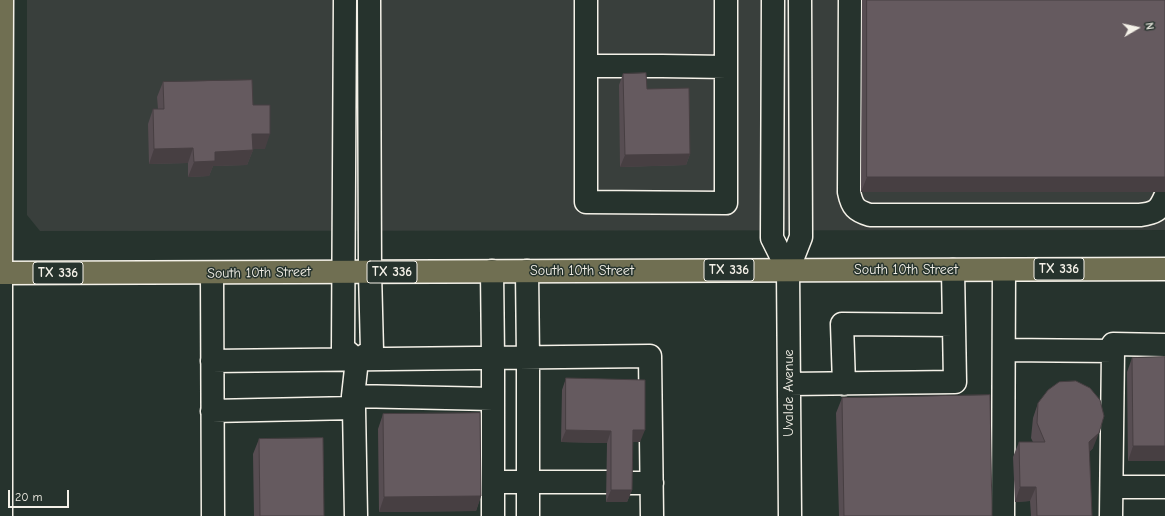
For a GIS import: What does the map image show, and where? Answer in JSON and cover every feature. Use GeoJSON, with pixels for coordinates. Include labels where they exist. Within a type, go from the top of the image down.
{"type":"FeatureCollection","features":[{"type":"Feature","properties":{"kind":"main road"},"geometry":{"type":"LineString","coordinates":[[1,273],[2,0]]}},
{"type":"Feature","properties":{"kind":"main road","name":"South 10th Street"},"geometry":{"type":"LineString","coordinates":[[1,273],[1165,269]]}},
{"type":"Feature","properties":{"kind":"street"},"geometry":{"type":"LineString","coordinates":[[345,0],[343,348],[357,360]]}},
{"type":"Feature","properties":{"kind":"street"},"geometry":{"type":"LineString","coordinates":[[357,360],[372,350],[370,272],[369,0]]}},
{"type":"Feature","properties":{"kind":"street"},"geometry":{"type":"LineString","coordinates":[[586,0],[586,202],[726,203],[726,0]]}},
{"type":"Feature","properties":{"kind":"street"},"geometry":{"type":"LineString","coordinates":[[773,0],[772,238],[788,270]]}},
{"type":"Feature","properties":{"kind":"street"},"geometry":{"type":"LineString","coordinates":[[788,270],[800,236],[800,0]]}},
{"type":"Feature","properties":{"kind":"street"},"geometry":{"type":"LineString","coordinates":[[850,0],[849,192],[851,202],[859,212],[870,215],[1140,215],[1152,213],[1160,207],[1165,197]]}},
{"type":"Feature","properties":{"kind":"street"},"geometry":{"type":"LineString","coordinates":[[586,66],[726,67]]}},
{"type":"Feature","properties":{"kind":"street","name":"Uvalde Avenue"},"geometry":{"type":"LineString","coordinates":[[788,270],[790,516]]}},
{"type":"Feature","properties":{"kind":"street"},"geometry":{"type":"LineString","coordinates":[[789,384],[955,382],[953,270]]}},
{"type":"Feature","properties":{"kind":"street"},"geometry":{"type":"LineString","coordinates":[[1003,516],[1004,270]]}},
{"type":"Feature","properties":{"kind":"street"},"geometry":{"type":"LineString","coordinates":[[492,271],[494,358],[493,516]]}},
{"type":"Feature","properties":{"kind":"street"},"geometry":{"type":"LineString","coordinates":[[527,271],[528,516]]}},
{"type":"Feature","properties":{"kind":"street"},"geometry":{"type":"LineString","coordinates":[[1,273],[1,516]]}},
{"type":"Feature","properties":{"kind":"street"},"geometry":{"type":"LineString","coordinates":[[212,273],[213,516]]}},
{"type":"Feature","properties":{"kind":"street"},"geometry":{"type":"LineString","coordinates":[[844,384],[842,324],[954,324]]}},
{"type":"Feature","properties":{"kind":"street"},"geometry":{"type":"LineString","coordinates":[[1111,516],[1113,344],[1165,345]]}},
{"type":"Feature","properties":{"kind":"street"},"geometry":{"type":"LineString","coordinates":[[1004,350],[1113,351]]}},
{"type":"Feature","properties":{"kind":"street"},"geometry":{"type":"LineString","coordinates":[[212,361],[650,356],[652,516]]}},
{"type":"Feature","properties":{"kind":"street"},"geometry":{"type":"LineString","coordinates":[[356,516],[354,402],[357,360]]}},
{"type":"Feature","properties":{"kind":"street"},"geometry":{"type":"LineString","coordinates":[[212,411],[354,402],[493,399]]}},
{"type":"Feature","properties":{"kind":"street"},"geometry":{"type":"LineString","coordinates":[[493,482],[652,483]]}},
{"type":"Feature","properties":{"kind":"street"},"geometry":{"type":"LineString","coordinates":[[1112,487],[1165,487]]}},
{"type":"Feature","properties":{"kind":"shaded area"},"geometry":{"type":"Polygon","coordinates":[[[27,0],[1165,0],[1165,230],[40,231],[27,215],[27,0]]]}},
{"type":"Feature","properties":{"kind":"building"},"geometry":{"type":"Polygon","coordinates":[[[867,0],[1165,0],[1165,177],[867,177],[867,0]]]}},
{"type":"Feature","properties":{"kind":"building"},"geometry":{"type":"Polygon","coordinates":[[[646,73],[647,89],[689,88],[690,154],[625,155],[623,74],[646,73]]]}},
{"type":"Feature","properties":{"kind":"building"},"geometry":{"type":"Polygon","coordinates":[[[252,80],[253,105],[270,105],[270,134],[252,134],[253,150],[215,152],[215,161],[194,162],[193,148],[154,149],[153,109],[164,109],[163,82],[252,80]]]}},
{"type":"Feature","properties":{"kind":"building"},"geometry":{"type":"Polygon","coordinates":[[[1165,357],[1165,446],[1133,446],[1132,358],[1165,357]]]}},
{"type":"Feature","properties":{"kind":"building"},"geometry":{"type":"Polygon","coordinates":[[[566,378],[645,380],[645,430],[633,430],[632,490],[611,490],[611,431],[566,430],[566,378]]]}},
{"type":"Feature","properties":{"kind":"building"},"geometry":{"type":"Polygon","coordinates":[[[1076,381],[1090,388],[1100,400],[1104,416],[1099,433],[1089,442],[1092,516],[1037,516],[1036,487],[1020,487],[1019,442],[1045,442],[1037,423],[1038,403],[1048,390],[1059,382],[1076,381]]]}},
{"type":"Feature","properties":{"kind":"building"},"geometry":{"type":"Polygon","coordinates":[[[990,395],[992,516],[844,516],[842,398],[990,395]]]}},
{"type":"Feature","properties":{"kind":"building"},"geometry":{"type":"Polygon","coordinates":[[[480,413],[481,496],[384,497],[383,414],[480,413]]]}},
{"type":"Feature","properties":{"kind":"building"},"geometry":{"type":"Polygon","coordinates":[[[323,438],[324,516],[260,516],[259,439],[323,438]]]}}]}
